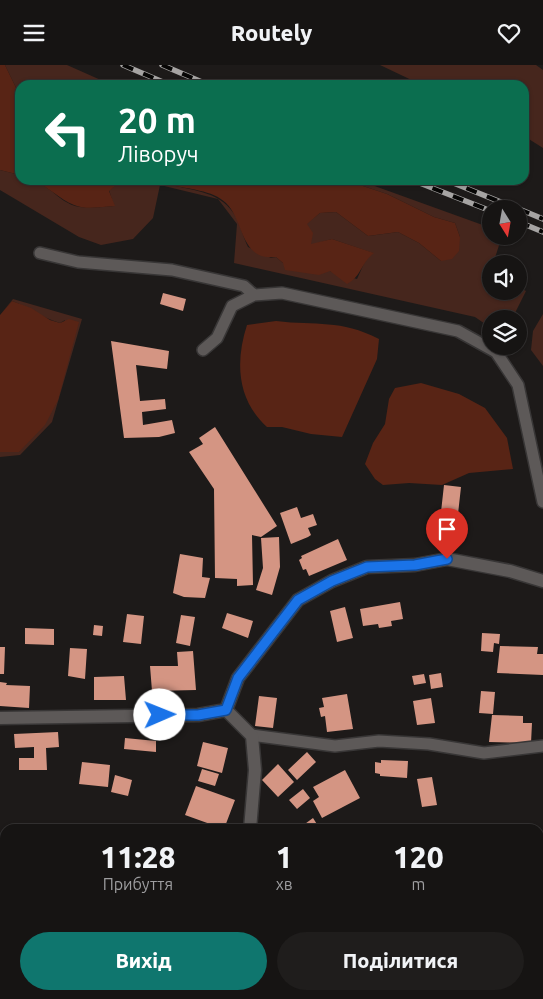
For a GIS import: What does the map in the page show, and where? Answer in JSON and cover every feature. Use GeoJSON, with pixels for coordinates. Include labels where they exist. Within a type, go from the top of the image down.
{"type":"FeatureCollection","features":[{"type":"Feature","properties":{"kind":"street"},"geometry":{"type":"LineString","coordinates":[[226,710],[238,678],[298,600],[332,581],[367,567],[415,565],[447,559],[510,571],[543,581]]}},
{"type":"Feature","properties":{"kind":"street"},"geometry":{"type":"LineString","coordinates":[[0,718],[198,715],[226,710]]}},
{"type":"Feature","properties":{"kind":"street"},"geometry":{"type":"LineString","coordinates":[[226,710],[252,736],[255,770],[250,824]]}},
{"type":"Feature","properties":{"kind":"lane"},"geometry":{"type":"LineString","coordinates":[[40,253],[78,263],[172,269],[244,286],[254,295]]}},
{"type":"Feature","properties":{"kind":"lane"},"geometry":{"type":"LineString","coordinates":[[203,350],[217,338],[232,306],[254,295],[282,293],[458,331],[496,352],[518,385],[543,502]]}},
{"type":"Feature","properties":{"kind":"lane"},"geometry":{"type":"LineString","coordinates":[[252,736],[335,745],[379,741],[429,744],[484,753],[543,746]]}},
{"type":"Feature","properties":{"kind":"shaded area"},"geometry":{"type":"Polygon","coordinates":[[[0,65],[5,65],[15,86],[15,174],[0,170],[0,65]]]}},
{"type":"Feature","properties":{"kind":"shaded area"},"geometry":{"type":"Polygon","coordinates":[[[5,65],[67,65],[101,80],[15,80],[15,86],[5,65]]]}},
{"type":"Feature","properties":{"kind":"shaded area"},"geometry":{"type":"Polygon","coordinates":[[[380,65],[536,65],[543,70],[543,148],[529,139],[529,80],[412,80],[380,65]]]}},
{"type":"Feature","properties":{"kind":"shaded area"},"geometry":{"type":"Polygon","coordinates":[[[0,170],[15,174],[15,185],[43,185],[67,203],[84,207],[114,206],[109,190],[116,185],[160,185],[153,218],[133,239],[101,245],[79,237],[0,190],[0,170]]]}},
{"type":"Feature","properties":{"kind":"shaded area"},"geometry":{"type":"Polygon","coordinates":[[[41,185],[116,185],[109,191],[115,206],[78,207],[41,185]]]}},
{"type":"Feature","properties":{"kind":"shaded area"},"geometry":{"type":"Polygon","coordinates":[[[160,185],[171,185],[199,191],[216,197],[230,209],[236,217],[248,247],[271,258],[276,257],[283,263],[330,271],[357,279],[366,259],[373,253],[332,239],[311,245],[306,224],[320,213],[336,212],[368,236],[398,232],[419,243],[441,261],[460,237],[455,223],[434,217],[387,194],[360,185],[372,185],[482,225],[482,245],[499,245],[496,255],[482,255],[482,300],[522,300],[516,310],[482,310],[482,322],[475,317],[234,263],[237,224],[218,199],[160,185]]]}},
{"type":"Feature","properties":{"kind":"shaded area"},"geometry":{"type":"Polygon","coordinates":[[[171,185],[360,185],[387,194],[434,217],[455,223],[460,237],[459,251],[452,259],[441,261],[419,243],[398,232],[368,236],[336,212],[320,213],[307,224],[313,233],[311,244],[332,239],[374,253],[366,261],[356,277],[347,284],[330,271],[319,275],[285,270],[283,263],[276,257],[264,257],[249,247],[237,220],[226,203],[214,195],[171,185]]]}},
{"type":"Feature","properties":{"kind":"shaded area"},"geometry":{"type":"Polygon","coordinates":[[[13,299],[82,319],[52,422],[20,455],[0,457],[0,452],[19,452],[65,320],[60,323],[53,321],[12,301],[0,315],[13,299]]]}},
{"type":"Feature","properties":{"kind":"shaded area"},"geometry":{"type":"Polygon","coordinates":[[[12,301],[31,308],[50,320],[60,323],[69,319],[79,322],[58,400],[45,425],[19,452],[0,452],[0,315],[12,301]]]}},
{"type":"Feature","properties":{"kind":"shaded area"},"geometry":{"type":"Polygon","coordinates":[[[543,314],[543,366],[531,350],[533,331],[543,314]]]}},
{"type":"Feature","properties":{"kind":"shaded area"},"geometry":{"type":"Polygon","coordinates":[[[276,321],[328,324],[352,328],[379,339],[377,359],[342,437],[311,434],[282,427],[267,427],[250,405],[244,393],[240,366],[243,339],[247,325],[276,321]]]}},
{"type":"Feature","properties":{"kind":"shaded area"},"geometry":{"type":"Polygon","coordinates":[[[421,383],[459,394],[485,408],[507,438],[513,469],[469,473],[442,485],[409,483],[383,485],[375,479],[365,464],[373,443],[385,424],[389,399],[395,388],[421,383]]]}},
{"type":"Feature","properties":{"kind":"building"},"geometry":{"type":"Polygon","coordinates":[[[163,293],[186,299],[183,311],[160,304],[163,293]]]}},
{"type":"Feature","properties":{"kind":"building"},"geometry":{"type":"Polygon","coordinates":[[[111,341],[169,351],[167,369],[136,365],[140,401],[165,399],[166,409],[142,412],[143,425],[172,420],[175,433],[159,437],[124,438],[111,341]]]}},
{"type":"Feature","properties":{"kind":"building"},"geometry":{"type":"Polygon","coordinates":[[[215,427],[277,526],[261,537],[252,535],[253,585],[237,586],[237,579],[215,578],[214,489],[189,452],[203,444],[199,438],[215,427]]]}},
{"type":"Feature","properties":{"kind":"building"},"geometry":{"type":"Polygon","coordinates":[[[444,485],[461,487],[457,523],[440,521],[444,485]]]}},
{"type":"Feature","properties":{"kind":"building"},"geometry":{"type":"Polygon","coordinates":[[[297,507],[301,518],[313,514],[317,525],[308,528],[311,535],[291,544],[280,513],[297,507]]]}},
{"type":"Feature","properties":{"kind":"building"},"geometry":{"type":"Polygon","coordinates":[[[279,537],[280,567],[272,595],[256,590],[263,568],[261,538],[279,537]]]}},
{"type":"Feature","properties":{"kind":"building"},"geometry":{"type":"Polygon","coordinates":[[[338,539],[347,560],[309,576],[306,569],[303,570],[299,560],[302,558],[301,556],[338,539]]]}},
{"type":"Feature","properties":{"kind":"building"},"geometry":{"type":"Polygon","coordinates":[[[180,554],[203,558],[202,577],[210,578],[205,598],[184,597],[173,593],[180,554]]]}},
{"type":"Feature","properties":{"kind":"building"},"geometry":{"type":"Polygon","coordinates":[[[400,602],[403,619],[391,621],[392,626],[379,628],[378,624],[363,626],[360,609],[400,602]]]}},
{"type":"Feature","properties":{"kind":"building"},"geometry":{"type":"Polygon","coordinates":[[[345,607],[353,638],[337,642],[330,611],[345,607]]]}},
{"type":"Feature","properties":{"kind":"building"},"geometry":{"type":"Polygon","coordinates":[[[227,613],[253,621],[248,638],[222,628],[227,613]]]}},
{"type":"Feature","properties":{"kind":"building"},"geometry":{"type":"Polygon","coordinates":[[[127,614],[144,616],[141,644],[123,642],[127,614]]]}},
{"type":"Feature","properties":{"kind":"building"},"geometry":{"type":"Polygon","coordinates":[[[181,615],[195,617],[190,646],[176,643],[181,615]]]}},
{"type":"Feature","properties":{"kind":"building"},"geometry":{"type":"Polygon","coordinates":[[[94,625],[103,626],[102,636],[93,635],[94,625]]]}},
{"type":"Feature","properties":{"kind":"building"},"geometry":{"type":"Polygon","coordinates":[[[25,628],[54,629],[54,645],[25,644],[25,628]]]}},
{"type":"Feature","properties":{"kind":"building"},"geometry":{"type":"Polygon","coordinates":[[[482,633],[500,634],[499,644],[494,643],[493,652],[481,651],[482,633]]]}},
{"type":"Feature","properties":{"kind":"building"},"geometry":{"type":"Polygon","coordinates":[[[500,646],[538,647],[537,654],[543,654],[543,675],[497,673],[500,646]]]}},
{"type":"Feature","properties":{"kind":"building"},"geometry":{"type":"Polygon","coordinates":[[[0,647],[5,647],[4,674],[0,674],[0,647]]]}},
{"type":"Feature","properties":{"kind":"building"},"geometry":{"type":"Polygon","coordinates":[[[70,648],[87,649],[85,679],[68,676],[70,648]]]}},
{"type":"Feature","properties":{"kind":"building"},"geometry":{"type":"Polygon","coordinates":[[[193,651],[196,690],[152,691],[150,666],[178,666],[177,652],[193,651]]]}},
{"type":"Feature","properties":{"kind":"building"},"geometry":{"type":"Polygon","coordinates":[[[441,673],[443,687],[431,689],[429,675],[441,673]]]}},
{"type":"Feature","properties":{"kind":"building"},"geometry":{"type":"Polygon","coordinates":[[[424,674],[426,683],[414,685],[412,676],[424,674]]]}},
{"type":"Feature","properties":{"kind":"building"},"geometry":{"type":"Polygon","coordinates":[[[124,676],[126,700],[94,700],[94,677],[124,676]]]}},
{"type":"Feature","properties":{"kind":"building"},"geometry":{"type":"Polygon","coordinates":[[[0,682],[7,683],[6,685],[30,686],[29,708],[0,706],[0,682]]]}},
{"type":"Feature","properties":{"kind":"building"},"geometry":{"type":"Polygon","coordinates":[[[481,691],[495,692],[493,714],[479,713],[481,691]]]}},
{"type":"Feature","properties":{"kind":"building"},"geometry":{"type":"Polygon","coordinates":[[[347,694],[353,729],[327,732],[325,716],[321,717],[319,708],[324,707],[322,698],[347,694]]]}},
{"type":"Feature","properties":{"kind":"building"},"geometry":{"type":"Polygon","coordinates":[[[259,696],[277,698],[273,728],[255,726],[259,696]]]}},
{"type":"Feature","properties":{"kind":"building"},"geometry":{"type":"Polygon","coordinates":[[[431,698],[435,723],[417,725],[413,701],[431,698]]]}},
{"type":"Feature","properties":{"kind":"building"},"geometry":{"type":"Polygon","coordinates":[[[492,715],[523,716],[523,723],[532,723],[531,743],[489,742],[492,715]]]}},
{"type":"Feature","properties":{"kind":"building"},"geometry":{"type":"Polygon","coordinates":[[[58,732],[59,747],[46,748],[47,770],[19,770],[19,758],[34,758],[34,747],[15,748],[14,734],[58,732]]]}},
{"type":"Feature","properties":{"kind":"building"},"geometry":{"type":"Polygon","coordinates":[[[125,738],[156,741],[156,752],[124,749],[125,738]]]}},
{"type":"Feature","properties":{"kind":"building"},"geometry":{"type":"Polygon","coordinates":[[[203,742],[228,748],[222,773],[197,766],[203,742]]]}},
{"type":"Feature","properties":{"kind":"building"},"geometry":{"type":"Polygon","coordinates":[[[307,752],[316,762],[297,780],[288,770],[307,752]]]}},
{"type":"Feature","properties":{"kind":"building"},"geometry":{"type":"Polygon","coordinates":[[[381,760],[408,761],[407,778],[380,776],[380,774],[375,773],[375,762],[381,763],[381,760]]]}},
{"type":"Feature","properties":{"kind":"building"},"geometry":{"type":"Polygon","coordinates":[[[82,762],[110,765],[108,787],[79,784],[82,762]]]}},
{"type":"Feature","properties":{"kind":"building"},"geometry":{"type":"Polygon","coordinates":[[[278,764],[294,782],[278,797],[262,780],[278,764]]]}},
{"type":"Feature","properties":{"kind":"building"},"geometry":{"type":"Polygon","coordinates":[[[202,769],[219,774],[215,786],[198,781],[202,769]]]}},
{"type":"Feature","properties":{"kind":"building"},"geometry":{"type":"Polygon","coordinates":[[[345,770],[360,798],[322,818],[313,801],[319,797],[313,787],[345,770]]]}},
{"type":"Feature","properties":{"kind":"building"},"geometry":{"type":"Polygon","coordinates":[[[115,775],[132,780],[128,796],[111,792],[115,775]]]}},
{"type":"Feature","properties":{"kind":"building"},"geometry":{"type":"Polygon","coordinates":[[[432,777],[437,805],[422,807],[417,779],[432,777]]]}},
{"type":"Feature","properties":{"kind":"building"},"geometry":{"type":"Polygon","coordinates":[[[196,786],[235,800],[226,824],[210,824],[185,815],[196,786]]]}},
{"type":"Feature","properties":{"kind":"building"},"geometry":{"type":"Polygon","coordinates":[[[303,789],[310,798],[297,809],[289,800],[303,789]]]}},
{"type":"Feature","properties":{"kind":"building"},"geometry":{"type":"Polygon","coordinates":[[[313,818],[317,824],[305,824],[313,818]]]}},
{"type":"Feature","properties":{"kind":"railway"},"geometry":{"type":"LineString","coordinates":[[123,65],[158,80]]}},
{"type":"Feature","properties":{"kind":"railway"},"geometry":{"type":"LineString","coordinates":[[162,65],[197,80]]}},
{"type":"Feature","properties":{"kind":"railway"},"geometry":{"type":"LineString","coordinates":[[425,185],[482,207]]}},
{"type":"Feature","properties":{"kind":"railway"},"geometry":{"type":"LineString","coordinates":[[458,185],[496,200]]}},
{"type":"Feature","properties":{"kind":"railway"},"geometry":{"type":"LineString","coordinates":[[528,213],[543,219]]}},
{"type":"Feature","properties":{"kind":"railway"},"geometry":{"type":"LineString","coordinates":[[528,226],[543,232]]}},
{"type":"Feature","properties":{"kind":"route"},"geometry":{"type":"LineString","coordinates":[[160,715],[198,715],[226,710],[238,678],[298,600],[332,581],[367,567],[415,565],[447,559]]}}]}
